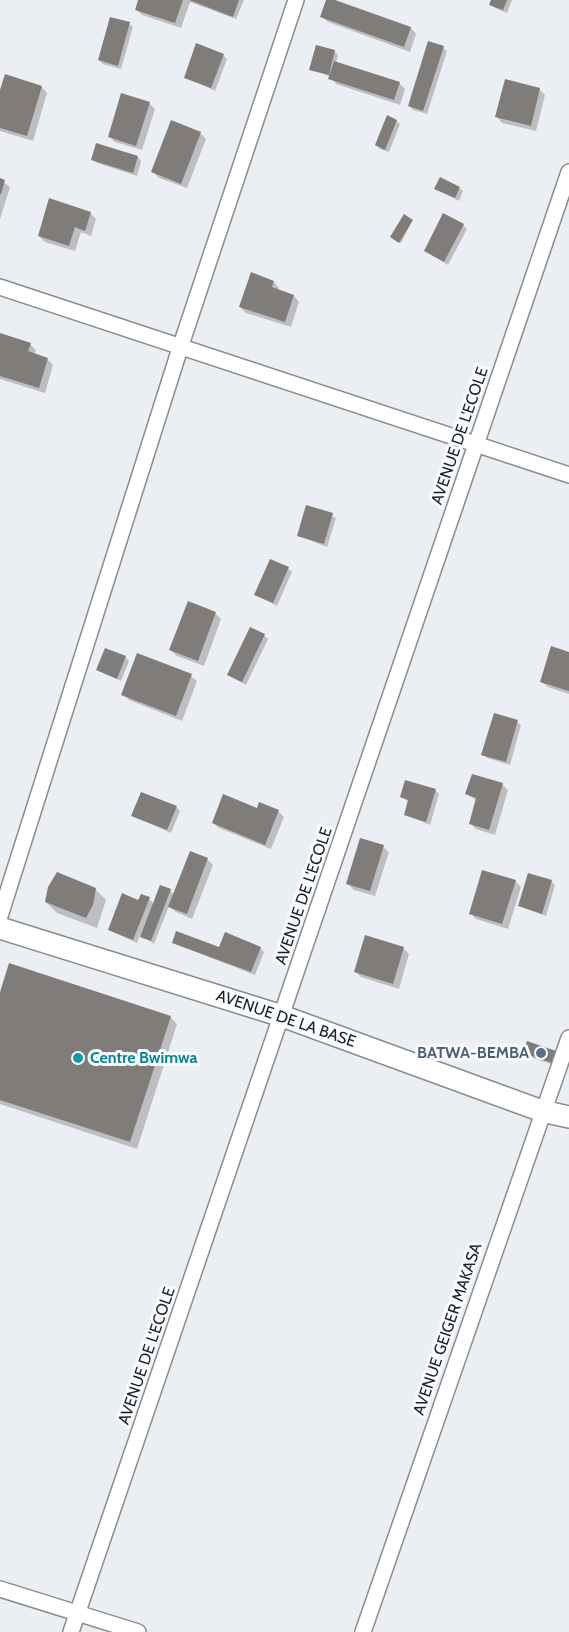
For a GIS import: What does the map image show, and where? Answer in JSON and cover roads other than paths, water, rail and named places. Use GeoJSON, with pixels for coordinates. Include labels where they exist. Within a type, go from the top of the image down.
{"type":"FeatureCollection","features":[{"type":"Feature","properties":{"kind":"main road","name":"AVENUE DE LA BASE"},"geometry":{"type":"LineString","coordinates":[[0,928],[282,1016],[542,1111],[569,1117]]}},
{"type":"Feature","properties":{"kind":"street"},"geometry":{"type":"LineString","coordinates":[[0,916],[182,345],[296,0]]}},
{"type":"Feature","properties":{"kind":"street","name":"AVENUE DE L'ECOLE"},"geometry":{"type":"LineString","coordinates":[[71,1632],[569,172]]}},
{"type":"Feature","properties":{"kind":"street"},"geometry":{"type":"LineString","coordinates":[[0,287],[182,345],[569,475]]}},
{"type":"Feature","properties":{"kind":"street","name":"AVENUE GEIGER MAKASA"},"geometry":{"type":"LineString","coordinates":[[363,1632],[569,1038]]}},
{"type":"Feature","properties":{"kind":"street"},"geometry":{"type":"LineString","coordinates":[[0,1589],[77,1615],[138,1632]]}},
{"type":"Feature","properties":{"kind":"place","name":"BATWA-BEMBA"},"geometry":{"type":"Point","coordinates":[541,1053]}},
{"type":"Feature","properties":{"kind":"place","name":"Centre Bwimwa"},"geometry":{"type":"Point","coordinates":[78,1058]}}]}
